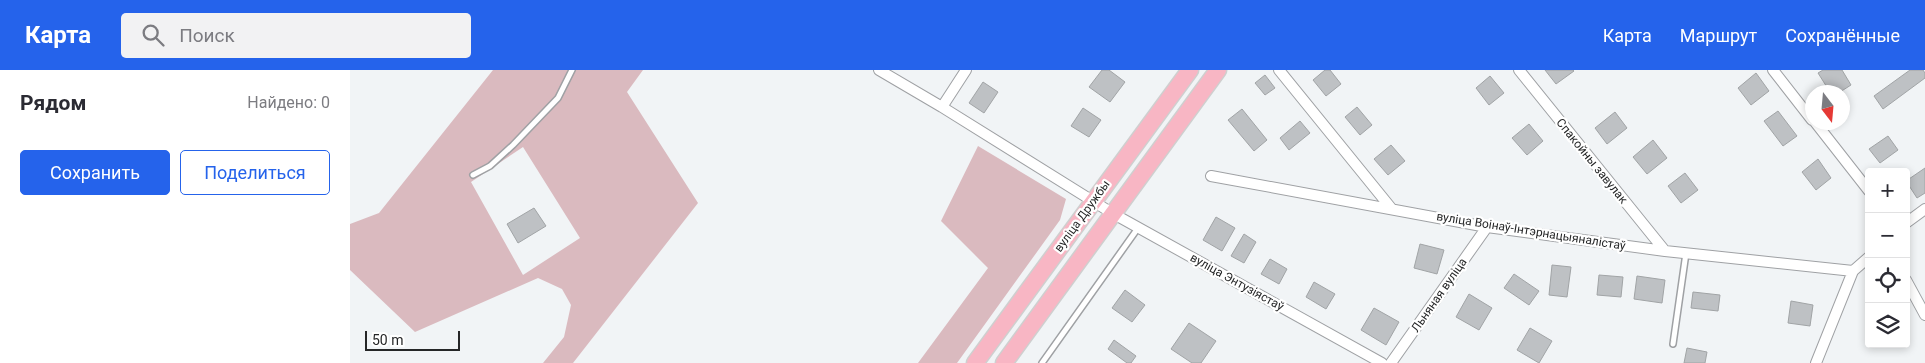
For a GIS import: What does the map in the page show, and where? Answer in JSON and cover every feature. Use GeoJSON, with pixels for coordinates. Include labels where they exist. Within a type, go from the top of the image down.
{"type":"FeatureCollection","features":[{"type":"Feature","properties":{"kind":"main road","name":"вуліца Дружбы"},"geometry":{"type":"LineString","coordinates":[[975,363],[1190,70]]}},
{"type":"Feature","properties":{"kind":"main road","name":"вуліца Дружбы"},"geometry":{"type":"LineString","coordinates":[[1004,363],[1218,70]]}},
{"type":"Feature","properties":{"kind":"street"},"geometry":{"type":"LineString","coordinates":[[879,70],[942,107],[966,70]]}},
{"type":"Feature","properties":{"kind":"street"},"geometry":{"type":"LineString","coordinates":[[1279,70],[1390,208]]}},
{"type":"Feature","properties":{"kind":"street","name":"Спакойны завулак"},"geometry":{"type":"LineString","coordinates":[[1519,70],[1665,251]]}},
{"type":"Feature","properties":{"kind":"street"},"geometry":{"type":"LineString","coordinates":[[1773,70],[1805,110]]}},
{"type":"Feature","properties":{"kind":"street","name":"вуліца Энтузіястаў"},"geometry":{"type":"LineString","coordinates":[[942,107],[1112,213],[1382,363]]}},
{"type":"Feature","properties":{"kind":"street"},"geometry":{"type":"LineString","coordinates":[[1821,130],[1865,186]]}},
{"type":"Feature","properties":{"kind":"street","name":"вуліца Воінаў-Інтэрнацыяналістаў"},"geometry":{"type":"LineString","coordinates":[[1211,176],[1487,227],[1665,251],[1853,271]]}},
{"type":"Feature","properties":{"kind":"street"},"geometry":{"type":"LineString","coordinates":[[1910,221],[1925,210]]}},
{"type":"Feature","properties":{"kind":"street","name":"Льняная вуліца"},"geometry":{"type":"LineString","coordinates":[[1391,363],[1487,227]]}},
{"type":"Feature","properties":{"kind":"street"},"geometry":{"type":"LineString","coordinates":[[1816,363],[1853,271],[1867,258]]}},
{"type":"Feature","properties":{"kind":"street"},"geometry":{"type":"LineString","coordinates":[[1910,287],[1925,315]]}},
{"type":"Feature","properties":{"kind":"lane"},"geometry":{"type":"LineString","coordinates":[[473,175],[490,166],[558,98],[572,70]]}},
{"type":"Feature","properties":{"kind":"lane"},"geometry":{"type":"LineString","coordinates":[[1042,363],[1139,228]]}},
{"type":"Feature","properties":{"kind":"lane"},"geometry":{"type":"LineString","coordinates":[[1673,344],[1686,253]]}},
{"type":"Feature","properties":{"kind":"shaded area"},"geometry":{"type":"Polygon","coordinates":[[[493,70],[643,70],[627,92],[698,203],[573,363],[543,363],[564,337],[571,305],[562,289],[538,278],[415,332],[350,270],[350,224],[379,213],[493,70]],[[523,147],[471,182],[523,275],[580,238],[523,147]]]}},
{"type":"Feature","properties":{"kind":"shaded area"},"geometry":{"type":"Polygon","coordinates":[[[978,146],[1066,199],[1060,220],[957,363],[918,363],[988,268],[941,221],[978,146]]]}},
{"type":"Feature","properties":{"kind":"building"},"geometry":{"type":"Polygon","coordinates":[[[1102,70],[1109,70],[1125,82],[1110,102],[1089,87],[1102,70]]]}},
{"type":"Feature","properties":{"kind":"building"},"geometry":{"type":"Polygon","coordinates":[[[1325,70],[1330,70],[1341,84],[1326,96],[1313,80],[1325,70]]]}},
{"type":"Feature","properties":{"kind":"building"},"geometry":{"type":"Polygon","coordinates":[[[1545,70],[1573,70],[1574,71],[1556,84],[1545,70]]]}},
{"type":"Feature","properties":{"kind":"building"},"geometry":{"type":"Polygon","coordinates":[[[1823,70],[1842,70],[1851,85],[1826,85],[1818,73],[1823,70]]]}},
{"type":"Feature","properties":{"kind":"building"},"geometry":{"type":"Polygon","coordinates":[[[1910,70],[1923,70],[1925,78],[1883,109],[1874,96],[1910,70]]]}},
{"type":"Feature","properties":{"kind":"building"},"geometry":{"type":"Polygon","coordinates":[[[1756,73],[1769,91],[1751,105],[1738,88],[1756,73]]]}},
{"type":"Feature","properties":{"kind":"building"},"geometry":{"type":"Polygon","coordinates":[[[1265,75],[1275,88],[1265,95],[1255,83],[1265,75]]]}},
{"type":"Feature","properties":{"kind":"building"},"geometry":{"type":"Polygon","coordinates":[[[1490,76],[1504,93],[1489,105],[1476,88],[1490,76]]]}},
{"type":"Feature","properties":{"kind":"building"},"geometry":{"type":"Polygon","coordinates":[[[983,82],[998,92],[984,113],[969,103],[983,82]]]}},
{"type":"Feature","properties":{"kind":"building"},"geometry":{"type":"Polygon","coordinates":[[[1357,107],[1372,125],[1360,135],[1345,117],[1357,107]]]}},
{"type":"Feature","properties":{"kind":"building"},"geometry":{"type":"Polygon","coordinates":[[[1083,108],[1101,120],[1089,137],[1071,126],[1083,108]]]}},
{"type":"Feature","properties":{"kind":"building"},"geometry":{"type":"Polygon","coordinates":[[[1242,109],[1267,140],[1254,151],[1228,120],[1242,109]]]}},
{"type":"Feature","properties":{"kind":"building"},"geometry":{"type":"Polygon","coordinates":[[[1778,111],[1797,136],[1783,146],[1764,121],[1778,111]]]}},
{"type":"Feature","properties":{"kind":"building"},"geometry":{"type":"Polygon","coordinates":[[[1615,112],[1627,128],[1607,144],[1595,128],[1615,112]]]}},
{"type":"Feature","properties":{"kind":"building"},"geometry":{"type":"Polygon","coordinates":[[[1300,121],[1310,133],[1289,150],[1280,138],[1300,121]]]}},
{"type":"Feature","properties":{"kind":"building"},"geometry":{"type":"Polygon","coordinates":[[[1529,124],[1543,141],[1527,155],[1512,138],[1529,124]]]}},
{"type":"Feature","properties":{"kind":"building"},"geometry":{"type":"Polygon","coordinates":[[[1888,136],[1898,150],[1880,163],[1869,149],[1888,136]]]}},
{"type":"Feature","properties":{"kind":"building"},"geometry":{"type":"Polygon","coordinates":[[[1653,140],[1667,158],[1647,174],[1633,157],[1653,140]]]}},
{"type":"Feature","properties":{"kind":"building"},"geometry":{"type":"Polygon","coordinates":[[[1391,145],[1405,161],[1388,175],[1374,159],[1391,145]]]}},
{"type":"Feature","properties":{"kind":"building"},"geometry":{"type":"Polygon","coordinates":[[[1818,159],[1831,178],[1816,190],[1802,172],[1818,159]]]}},
{"type":"Feature","properties":{"kind":"building"},"geometry":{"type":"Polygon","coordinates":[[[1925,168],[1925,193],[1917,198],[1910,187],[1910,178],[1925,168]]]}},
{"type":"Feature","properties":{"kind":"building"},"geometry":{"type":"Polygon","coordinates":[[[1685,173],[1698,190],[1681,203],[1668,186],[1685,173]]]}},
{"type":"Feature","properties":{"kind":"building"},"geometry":{"type":"Polygon","coordinates":[[[534,208],[546,226],[518,243],[507,224],[534,208]]]}},
{"type":"Feature","properties":{"kind":"building"},"geometry":{"type":"Polygon","coordinates":[[[1216,217],[1235,228],[1222,251],[1203,240],[1216,217]]]}},
{"type":"Feature","properties":{"kind":"building"},"geometry":{"type":"Polygon","coordinates":[[[1244,234],[1256,242],[1244,263],[1231,256],[1244,234]]]}},
{"type":"Feature","properties":{"kind":"building"},"geometry":{"type":"Polygon","coordinates":[[[1420,244],[1444,250],[1437,274],[1414,268],[1420,244]]]}},
{"type":"Feature","properties":{"kind":"building"},"geometry":{"type":"Polygon","coordinates":[[[1270,259],[1287,269],[1279,284],[1261,274],[1270,259]]]}},
{"type":"Feature","properties":{"kind":"building"},"geometry":{"type":"Polygon","coordinates":[[[1552,265],[1571,267],[1567,297],[1549,295],[1552,265]]]}},
{"type":"Feature","properties":{"kind":"building"},"geometry":{"type":"Polygon","coordinates":[[[1514,274],[1539,291],[1529,305],[1504,288],[1514,274]]]}},
{"type":"Feature","properties":{"kind":"building"},"geometry":{"type":"Polygon","coordinates":[[[1599,275],[1623,277],[1621,297],[1597,295],[1599,275]]]}},
{"type":"Feature","properties":{"kind":"building"},"geometry":{"type":"Polygon","coordinates":[[[1637,276],[1665,280],[1662,303],[1634,299],[1637,276]]]}},
{"type":"Feature","properties":{"kind":"building"},"geometry":{"type":"Polygon","coordinates":[[[1314,282],[1335,294],[1326,309],[1306,297],[1314,282]]]}},
{"type":"Feature","properties":{"kind":"building"},"geometry":{"type":"Polygon","coordinates":[[[1125,290],[1145,305],[1132,322],[1112,308],[1125,290]]]}},
{"type":"Feature","properties":{"kind":"building"},"geometry":{"type":"Polygon","coordinates":[[[1693,292],[1720,295],[1718,311],[1691,308],[1693,292]]]}},
{"type":"Feature","properties":{"kind":"building"},"geometry":{"type":"Polygon","coordinates":[[[1469,294],[1492,308],[1479,330],[1456,317],[1469,294]]]}},
{"type":"Feature","properties":{"kind":"building"},"geometry":{"type":"Polygon","coordinates":[[[1791,301],[1813,305],[1810,326],[1788,323],[1791,301]]]}},
{"type":"Feature","properties":{"kind":"building"},"geometry":{"type":"Polygon","coordinates":[[[1374,308],[1399,322],[1386,345],[1361,330],[1374,308]]]}},
{"type":"Feature","properties":{"kind":"building"},"geometry":{"type":"Polygon","coordinates":[[[1189,323],[1216,341],[1201,363],[1192,363],[1171,349],[1189,323]]]}},
{"type":"Feature","properties":{"kind":"building"},"geometry":{"type":"Polygon","coordinates":[[[1530,328],[1552,341],[1539,363],[1517,350],[1530,328]]]}},
{"type":"Feature","properties":{"kind":"building"},"geometry":{"type":"Polygon","coordinates":[[[1114,340],[1136,356],[1131,363],[1127,363],[1108,349],[1114,340]]]}},
{"type":"Feature","properties":{"kind":"building"},"geometry":{"type":"Polygon","coordinates":[[[1687,348],[1707,352],[1705,363],[1684,363],[1687,348]]]}}]}
